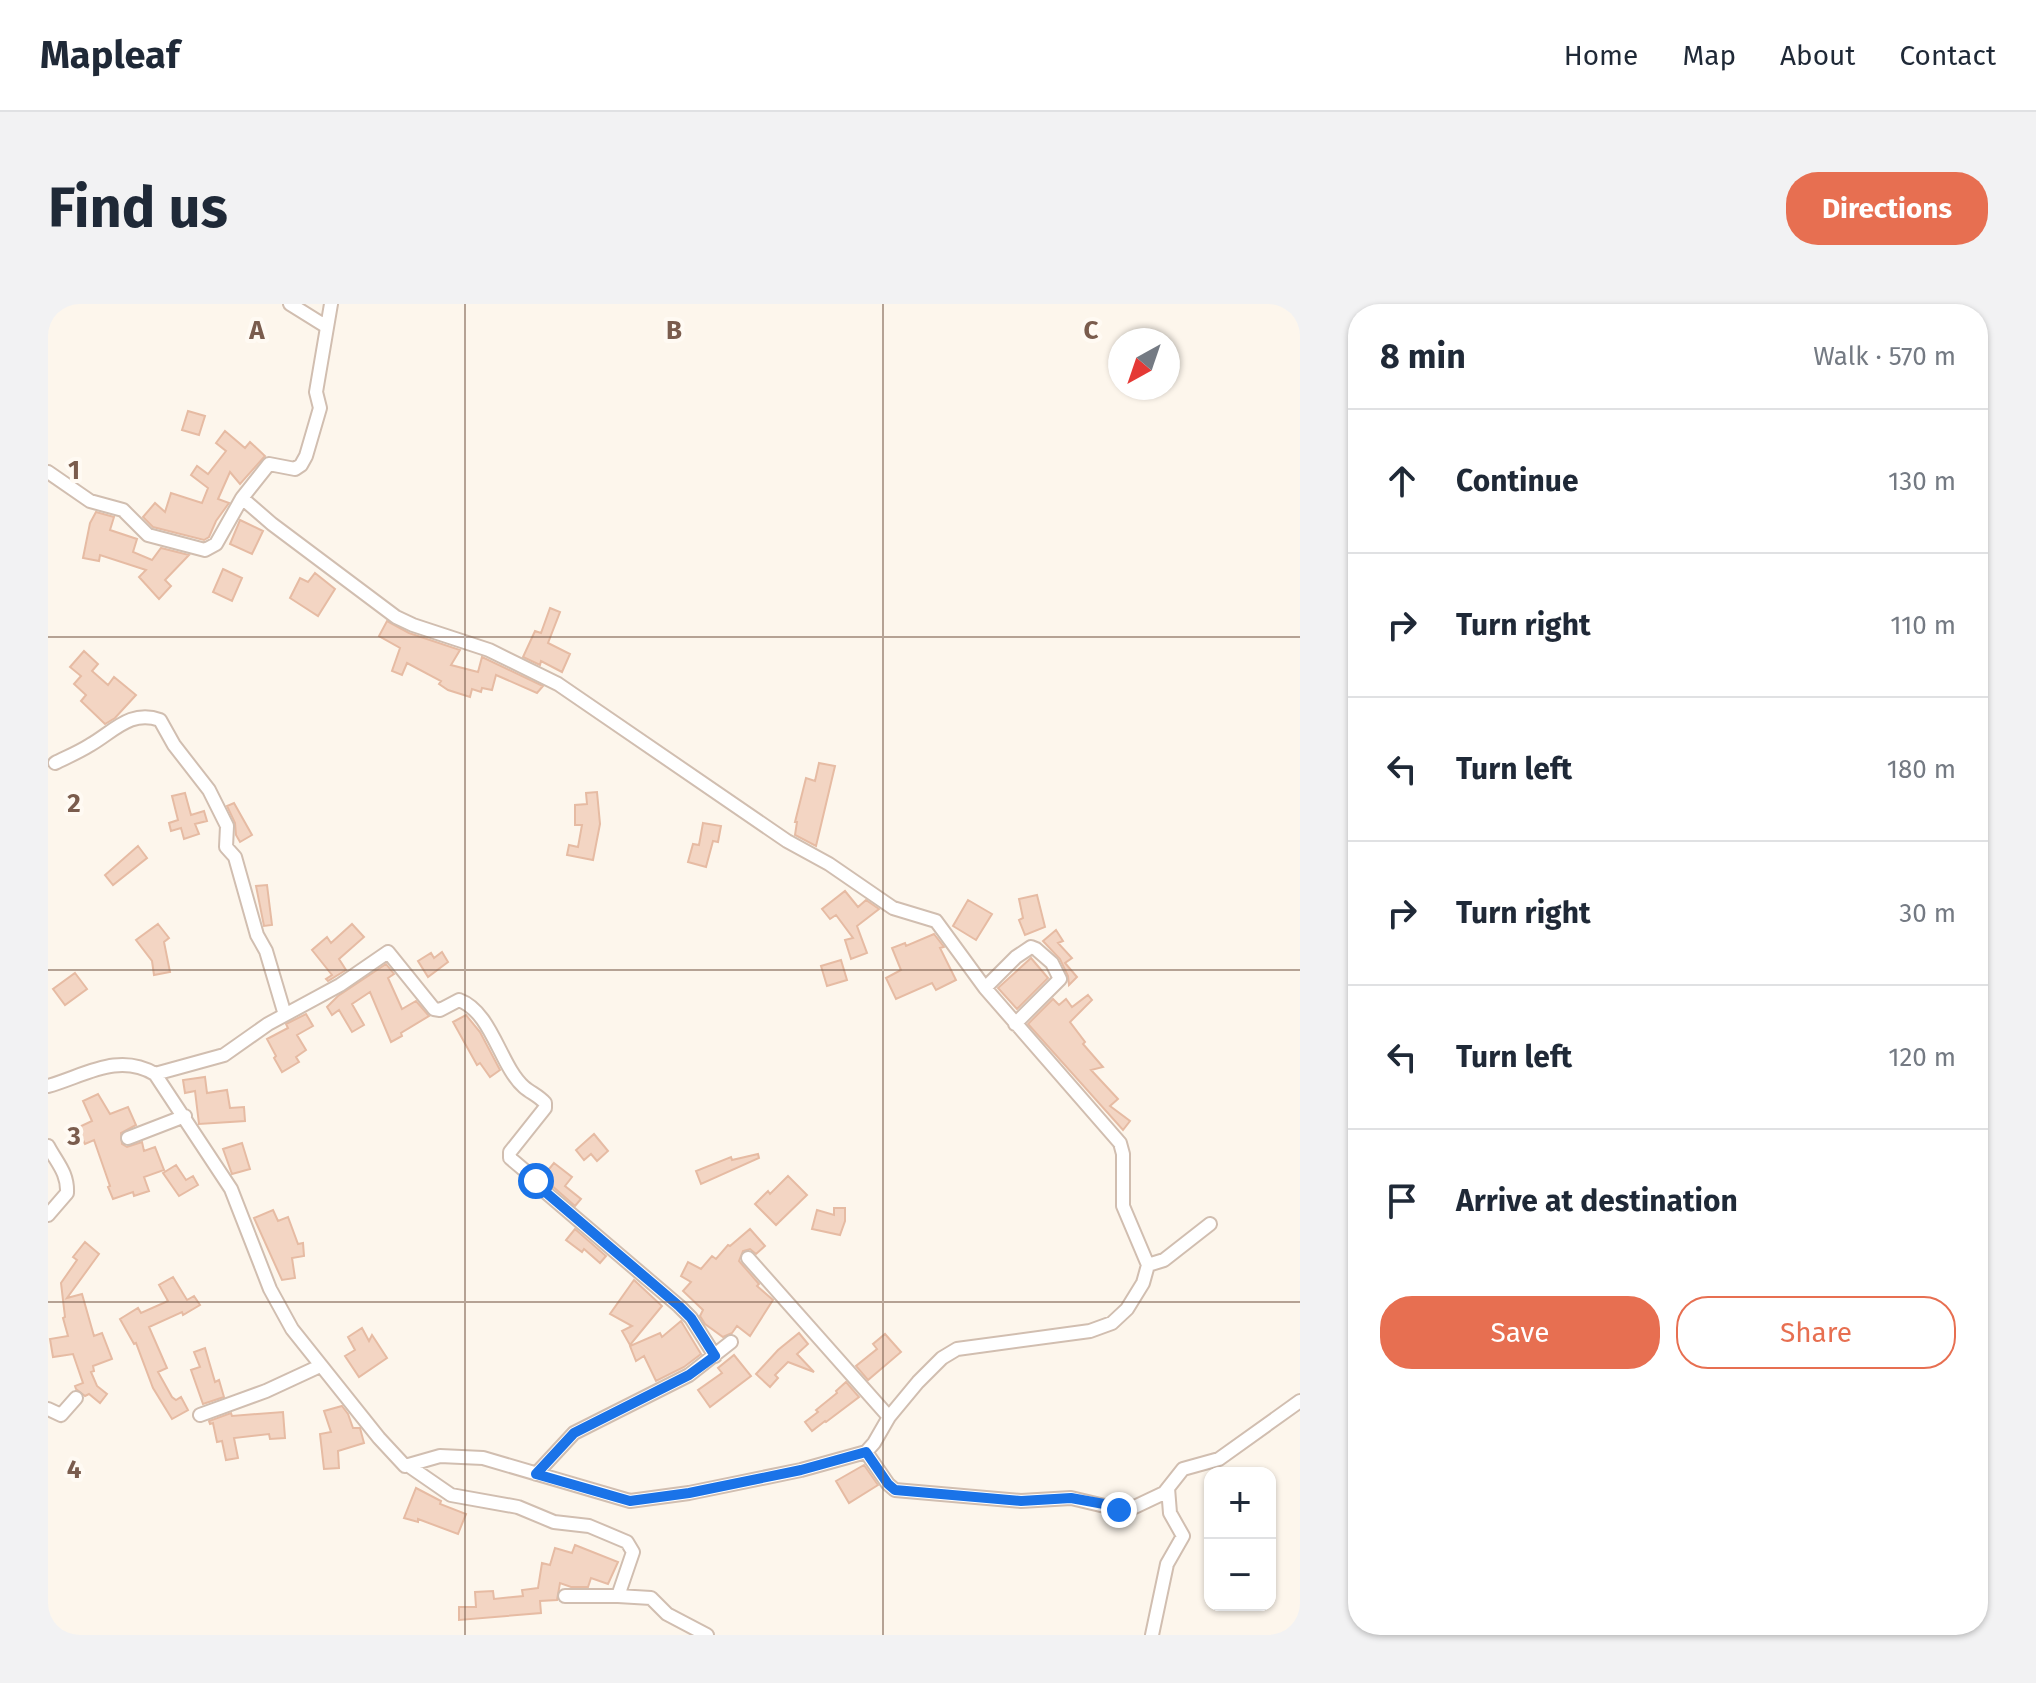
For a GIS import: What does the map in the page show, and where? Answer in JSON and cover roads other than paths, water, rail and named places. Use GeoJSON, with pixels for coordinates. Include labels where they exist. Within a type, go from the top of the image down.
{"type":"FeatureCollection","features":[{"type":"Feature","properties":{"kind":"street"},"geometry":{"type":"LineString","coordinates":[[290,304],[327,327]]}},
{"type":"Feature","properties":{"kind":"street"},"geometry":{"type":"LineString","coordinates":[[48,472],[90,501],[123,510],[148,535],[205,550],[216,544],[242,498],[270,463],[295,469],[304,462],[320,408],[316,392],[331,304]]}},
{"type":"Feature","properties":{"kind":"street"},"geometry":{"type":"LineString","coordinates":[[242,498],[396,617],[489,650],[558,684],[787,841],[829,864],[890,906],[936,921],[985,988],[1120,1143],[1123,1154],[1123,1206],[1148,1265],[1139,1291],[1127,1309],[1112,1323],[1073,1335],[953,1351],[918,1382],[889,1417],[866,1452],[801,1470],[689,1493],[630,1501],[472,1456],[440,1456],[409,1466]]}},
{"type":"Feature","properties":{"kind":"street"},"geometry":{"type":"LineString","coordinates":[[55,763],[133,718],[147,716],[160,720],[174,745],[209,790],[227,826],[226,847],[235,857],[258,938],[265,950],[285,1015]]}},
{"type":"Feature","properties":{"kind":"street"},"geometry":{"type":"LineString","coordinates":[[985,988],[1016,957],[1031,947],[1052,963],[1060,979],[1015,1024]]}},
{"type":"Feature","properties":{"kind":"street"},"geometry":{"type":"LineString","coordinates":[[155,1074],[224,1055],[285,1015],[340,985],[387,952],[434,1009],[440,1010],[457,1000],[465,1002],[484,1023],[523,1087],[546,1105],[510,1152],[510,1158],[679,1306],[691,1318],[715,1356]]}},
{"type":"Feature","properties":{"kind":"street"},"geometry":{"type":"LineString","coordinates":[[48,1086],[114,1063],[146,1068],[155,1074],[231,1189],[276,1301],[292,1329],[400,1462],[451,1495],[518,1507],[554,1522],[589,1526],[627,1542],[633,1552],[618,1596]]}},
{"type":"Feature","properties":{"kind":"street"},"geometry":{"type":"LineString","coordinates":[[128,1138],[185,1116]]}},
{"type":"Feature","properties":{"kind":"street"},"geometry":{"type":"LineString","coordinates":[[48,1146],[67,1176],[68,1185],[67,1193],[48,1215]]}},
{"type":"Feature","properties":{"kind":"street"},"geometry":{"type":"LineString","coordinates":[[1148,1265],[1164,1260],[1210,1224]]}},
{"type":"Feature","properties":{"kind":"street"},"geometry":{"type":"LineString","coordinates":[[748,1258],[889,1417]]}},
{"type":"Feature","properties":{"kind":"street"},"geometry":{"type":"LineString","coordinates":[[536,1474],[574,1433],[689,1375],[731,1342]]}},
{"type":"Feature","properties":{"kind":"street"},"geometry":{"type":"LineString","coordinates":[[200,1415],[266,1391],[320,1366]]}},
{"type":"Feature","properties":{"kind":"street"},"geometry":{"type":"LineString","coordinates":[[48,1409],[61,1415],[76,1398]]}},
{"type":"Feature","properties":{"kind":"street"},"geometry":{"type":"LineString","coordinates":[[866,1452],[891,1488],[1021,1501],[1071,1498],[1124,1511],[1164,1493],[1183,1469],[1219,1459],[1300,1401]]}},
{"type":"Feature","properties":{"kind":"street"},"geometry":{"type":"LineString","coordinates":[[1152,1635],[1167,1564],[1183,1538],[1170,1513],[1168,1488]]}},
{"type":"Feature","properties":{"kind":"street"},"geometry":{"type":"LineString","coordinates":[[565,1596],[651,1598],[667,1614],[707,1635]]}}]}
